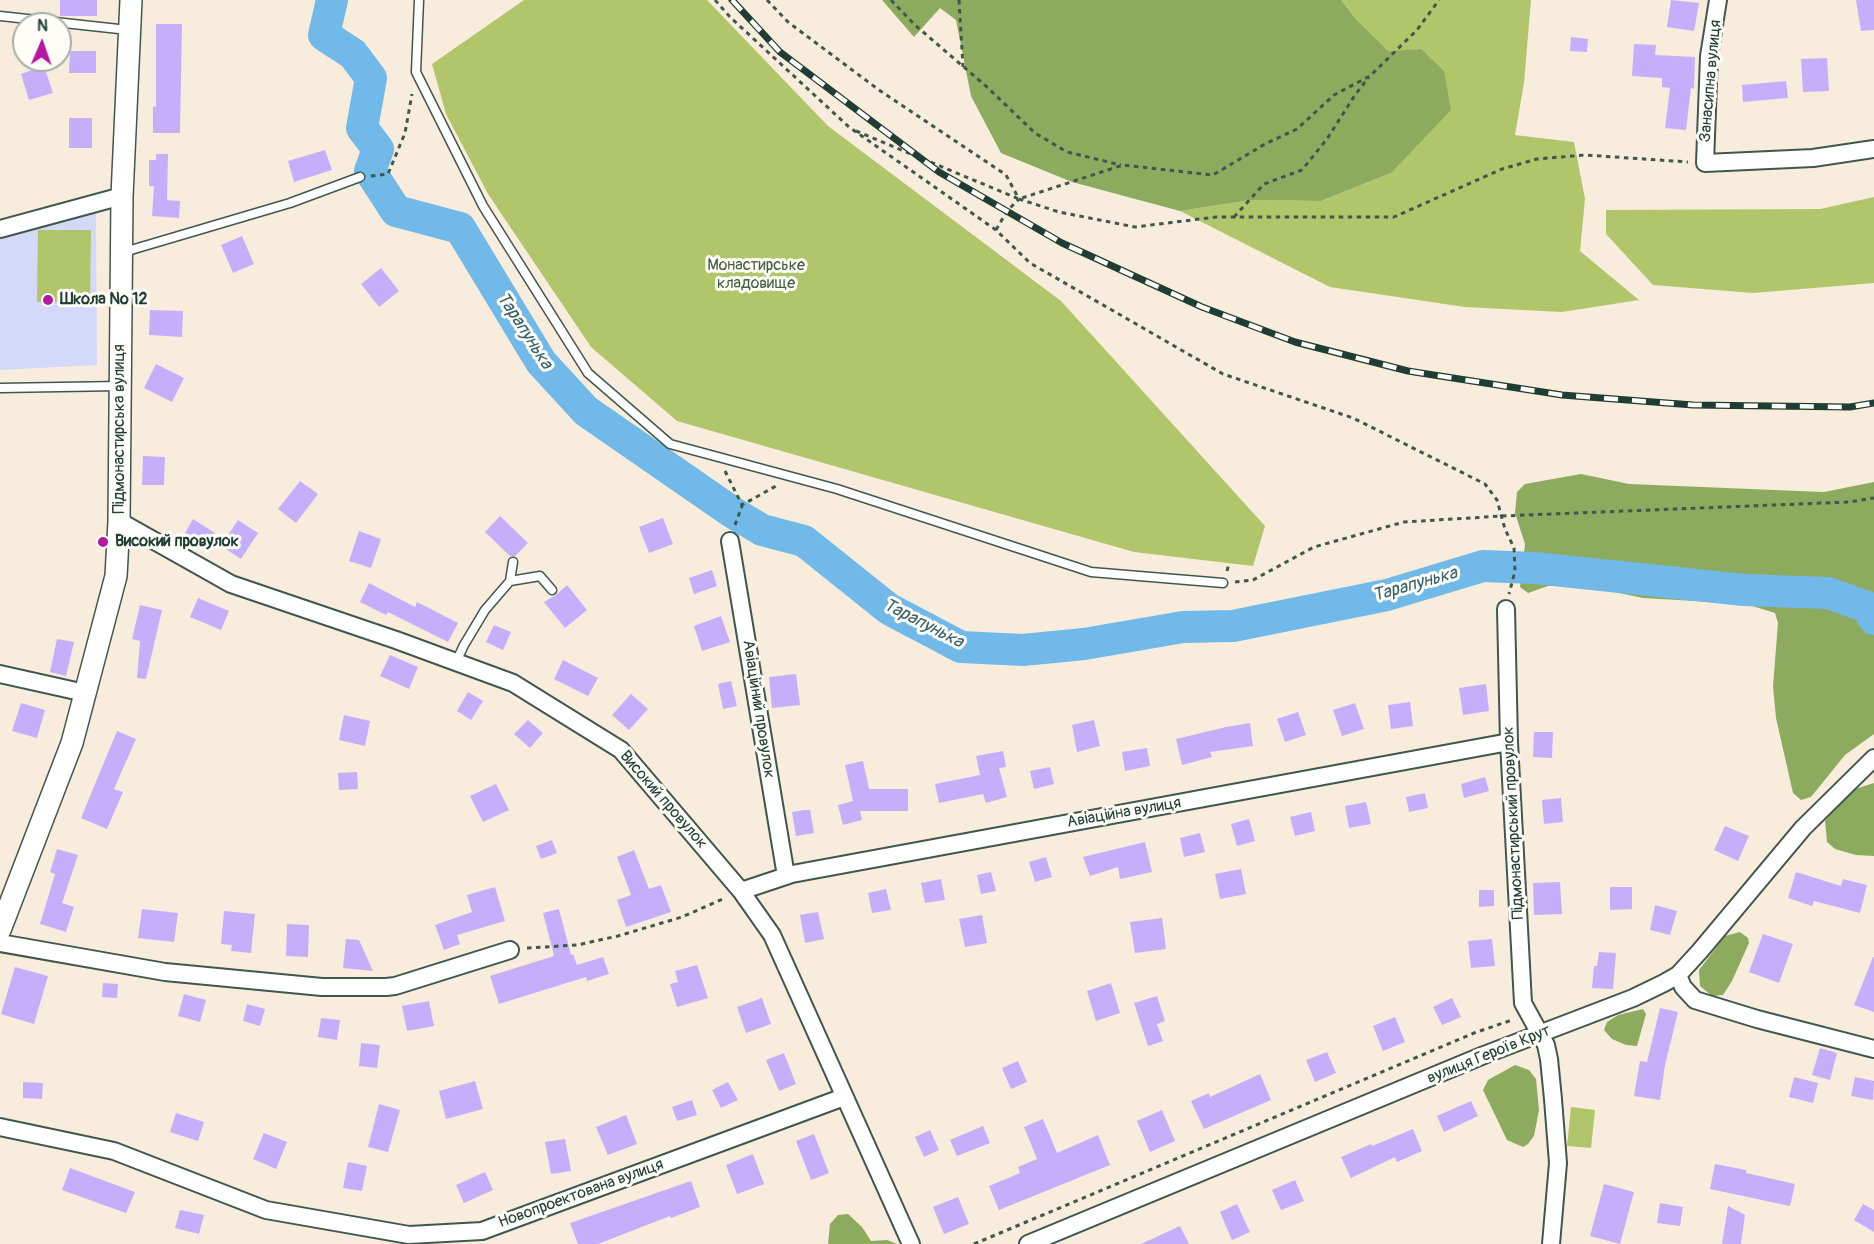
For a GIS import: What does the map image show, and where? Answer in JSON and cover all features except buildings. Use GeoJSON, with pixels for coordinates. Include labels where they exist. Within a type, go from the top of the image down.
{"type":"FeatureCollection","features":[{"type":"Feature","properties":{"kind":"street","name":"Підмонастирська вулиця"},"geometry":{"type":"LineString","coordinates":[[0,930],[72,743],[116,576],[119,522],[122,196],[131,0]]}},
{"type":"Feature","properties":{"kind":"street","name":"Занасипна вулиця"},"geometry":{"type":"LineString","coordinates":[[1705,163],[1709,56],[1718,0]]}},
{"type":"Feature","properties":{"kind":"street"},"geometry":{"type":"LineString","coordinates":[[1705,163],[1813,158],[1874,149]]}},
{"type":"Feature","properties":{"kind":"street"},"geometry":{"type":"LineString","coordinates":[[0,229],[122,196]]}},
{"type":"Feature","properties":{"kind":"street","name":"Високий провулок"},"geometry":{"type":"LineString","coordinates":[[119,522],[231,584],[513,683],[621,750],[741,891],[772,935],[911,1244]]}},
{"type":"Feature","properties":{"kind":"street","name":"Авіаційний провулок"},"geometry":{"type":"LineString","coordinates":[[732,534],[786,876]]}},
{"type":"Feature","properties":{"kind":"street","name":"Підмонастирський провулок"},"geometry":{"type":"LineString","coordinates":[[1506,609],[1509,742],[1523,1003],[1546,1045],[1558,1163],[1551,1244]]}},
{"type":"Feature","properties":{"kind":"street"},"geometry":{"type":"LineString","coordinates":[[0,674],[85,693]]}},
{"type":"Feature","properties":{"kind":"street","name":"Авіаційна вулиця"},"geometry":{"type":"LineString","coordinates":[[741,891],[786,876],[1509,742]]}},
{"type":"Feature","properties":{"kind":"street","name":"вулиця Героїв Крут"},"geometry":{"type":"LineString","coordinates":[[1028,1244],[1539,1034],[1633,998],[1678,975],[1803,828],[1874,758]]}},
{"type":"Feature","properties":{"kind":"street"},"geometry":{"type":"LineString","coordinates":[[0,943],[165,972],[322,987],[395,986],[510,950]]}},
{"type":"Feature","properties":{"kind":"street"},"geometry":{"type":"LineString","coordinates":[[1678,975],[1683,987],[1695,1000],[1874,1049]]}},
{"type":"Feature","properties":{"kind":"street","name":"Новопроектована вулиця"},"geometry":{"type":"LineString","coordinates":[[0,1127],[114,1151],[266,1210],[409,1234],[482,1231],[844,1097]]}},
{"type":"Feature","properties":{"kind":"lane"},"geometry":{"type":"LineString","coordinates":[[419,0],[416,72],[483,206],[588,373],[670,444],[837,489],[1090,572],[1223,583]]}},
{"type":"Feature","properties":{"kind":"lane"},"geometry":{"type":"LineString","coordinates":[[0,16],[130,30]]}},
{"type":"Feature","properties":{"kind":"lane"},"geometry":{"type":"LineString","coordinates":[[122,253],[290,203],[360,177]]}},
{"type":"Feature","properties":{"kind":"lane"},"geometry":{"type":"LineString","coordinates":[[0,388],[120,386]]}},
{"type":"Feature","properties":{"kind":"lane"},"geometry":{"type":"LineString","coordinates":[[456,662],[484,610],[510,581],[513,562]]}},
{"type":"Feature","properties":{"kind":"lane"},"geometry":{"type":"LineString","coordinates":[[510,581],[540,576],[552,590]]}},
{"type":"Feature","properties":{"kind":"path"},"geometry":{"type":"LineString","coordinates":[[716,0],[730,17],[849,128],[996,230],[1030,263],[1223,374],[1353,418],[1485,484],[1497,500],[1514,548],[1515,571],[1506,609]]}},
{"type":"Feature","properties":{"kind":"path"},"geometry":{"type":"LineString","coordinates":[[767,0],[788,22],[879,90],[1006,175],[1019,199]]}},
{"type":"Feature","properties":{"kind":"path"},"geometry":{"type":"LineString","coordinates":[[891,0],[915,25],[987,87],[1035,133],[1066,152],[1123,165],[1213,175],[1265,144],[1297,129],[1334,95],[1370,76]]}},
{"type":"Feature","properties":{"kind":"path"},"geometry":{"type":"LineString","coordinates":[[959,0],[963,67]]}},
{"type":"Feature","properties":{"kind":"path"},"geometry":{"type":"LineString","coordinates":[[1234,217],[1264,184],[1302,170],[1370,76],[1417,30],[1439,0]]}},
{"type":"Feature","properties":{"kind":"path"},"geometry":{"type":"LineString","coordinates":[[388,174],[405,133],[416,72]]}},
{"type":"Feature","properties":{"kind":"path"},"geometry":{"type":"LineString","coordinates":[[849,128],[1019,199],[1059,212],[1135,227],[1216,217],[1394,217],[1502,169],[1537,159],[1585,155],[1705,163]]}},
{"type":"Feature","properties":{"kind":"path"},"geometry":{"type":"LineString","coordinates":[[996,230],[1007,211],[1019,199],[1123,165]]}},
{"type":"Feature","properties":{"kind":"path"},"geometry":{"type":"LineString","coordinates":[[717,457],[742,505]]}},
{"type":"Feature","properties":{"kind":"path"},"geometry":{"type":"LineString","coordinates":[[732,534],[742,505],[791,477]]}},
{"type":"Feature","properties":{"kind":"path"},"geometry":{"type":"LineString","coordinates":[[1223,583],[1253,580],[1314,547],[1404,522],[1850,502],[1874,498]]}},
{"type":"Feature","properties":{"kind":"path"},"geometry":{"type":"LineString","coordinates":[[510,950],[577,945],[618,936],[682,917],[741,891]]}},
{"type":"Feature","properties":{"kind":"path"},"geometry":{"type":"LineString","coordinates":[[974,1244],[1474,1033],[1530,1015]]}},
{"type":"Feature","properties":{"kind":"shaded area","name":"Школа № 12"},"geometry":{"type":"Polygon","coordinates":[[[96,210],[97,365],[0,370],[0,235],[96,210]]]}},
{"type":"Feature","properties":{"kind":"green space","name":"Монастирське кладовище"},"geometry":{"type":"Polygon","coordinates":[[[524,0],[707,0],[828,126],[1061,301],[1265,526],[1253,566],[1134,552],[677,421],[591,347],[488,194],[446,114],[432,64],[524,0]]]}},
{"type":"Feature","properties":{"kind":"green space"},"geometry":{"type":"Polygon","coordinates":[[[882,0],[1341,0],[1356,19],[1388,51],[1421,49],[1444,71],[1451,110],[1391,173],[1321,201],[1251,200],[1180,211],[1072,182],[1001,153],[971,96],[956,20],[940,8],[914,37],[882,0]]]}},
{"type":"Feature","properties":{"kind":"green space"},"geometry":{"type":"Polygon","coordinates":[[[1341,0],[1531,0],[1524,83],[1515,135],[1574,142],[1585,199],[1580,251],[1639,300],[1562,312],[1465,307],[1330,287],[1180,211],[1251,200],[1321,201],[1391,173],[1421,49],[1388,52],[1341,0]]]}},
{"type":"Feature","properties":{"kind":"green space"},"geometry":{"type":"Polygon","coordinates":[[[1874,197],[1874,283],[1753,293],[1653,285],[1606,234],[1606,210],[1820,209],[1874,197]]]}},
{"type":"Feature","properties":{"kind":"green space"},"geometry":{"type":"Polygon","coordinates":[[[38,230],[91,230],[90,303],[37,302],[38,230]]]}},
{"type":"Feature","properties":{"kind":"green space"},"geometry":{"type":"Polygon","coordinates":[[[1581,474],[1629,484],[1824,492],[1874,482],[1874,734],[1845,755],[1811,797],[1801,800],[1793,793],[1776,718],[1773,686],[1778,623],[1775,613],[1746,604],[1643,598],[1581,585],[1548,586],[1528,593],[1520,587],[1525,544],[1515,513],[1517,492],[1525,484],[1581,474]]]}},
{"type":"Feature","properties":{"kind":"green space"},"geometry":{"type":"Polygon","coordinates":[[[1874,783],[1874,856],[1856,855],[1835,849],[1827,842],[1825,821],[1843,796],[1852,790],[1874,783]]]}},
{"type":"Feature","properties":{"kind":"green space"},"geometry":{"type":"Polygon","coordinates":[[[1740,932],[1748,938],[1749,943],[1723,995],[1712,996],[1700,986],[1699,970],[1725,936],[1740,932]]]}},
{"type":"Feature","properties":{"kind":"green space"},"geometry":{"type":"Polygon","coordinates":[[[1643,1009],[1646,1014],[1637,1046],[1626,1045],[1612,1039],[1604,1030],[1607,1022],[1618,1015],[1643,1009]]]}},
{"type":"Feature","properties":{"kind":"green space"},"geometry":{"type":"Polygon","coordinates":[[[1515,1065],[1529,1070],[1536,1079],[1539,1110],[1534,1136],[1523,1147],[1507,1140],[1483,1090],[1488,1080],[1515,1065]]]}},
{"type":"Feature","properties":{"kind":"green space"},"geometry":{"type":"Polygon","coordinates":[[[1571,1107],[1595,1110],[1591,1148],[1567,1146],[1571,1107]]]}},
{"type":"Feature","properties":{"kind":"green space"},"geometry":{"type":"Polygon","coordinates":[[[848,1214],[862,1227],[871,1241],[887,1240],[897,1244],[828,1244],[830,1224],[838,1215],[848,1214]]]}},
{"type":"Feature","properties":{"kind":"waterway","name":"Тарапунька"},"geometry":{"type":"LineString","coordinates":[[332,0],[324,35],[353,54],[371,78],[362,128],[378,149],[370,171],[396,211],[460,228],[541,362],[586,411],[732,512],[762,530],[804,541],[889,609],[961,647],[1023,650],[1084,644],[1183,627],[1233,626],[1387,595],[1483,566],[1535,568],[1744,590],[1828,593],[1867,607],[1874,619]]}},
{"type":"Feature","properties":{"kind":"railway"},"geometry":{"type":"LineString","coordinates":[[732,0],[780,52],[939,172],[1062,243],[1202,307],[1295,342],[1408,371],[1562,395],[1693,405],[1850,407],[1874,403]]}},
{"type":"Feature","properties":{"kind":"place","name":"Школа № 12"},"geometry":{"type":"Point","coordinates":[48,300]}},
{"type":"Feature","properties":{"kind":"place","name":"Високий провулок"},"geometry":{"type":"Point","coordinates":[103,542]}}]}
